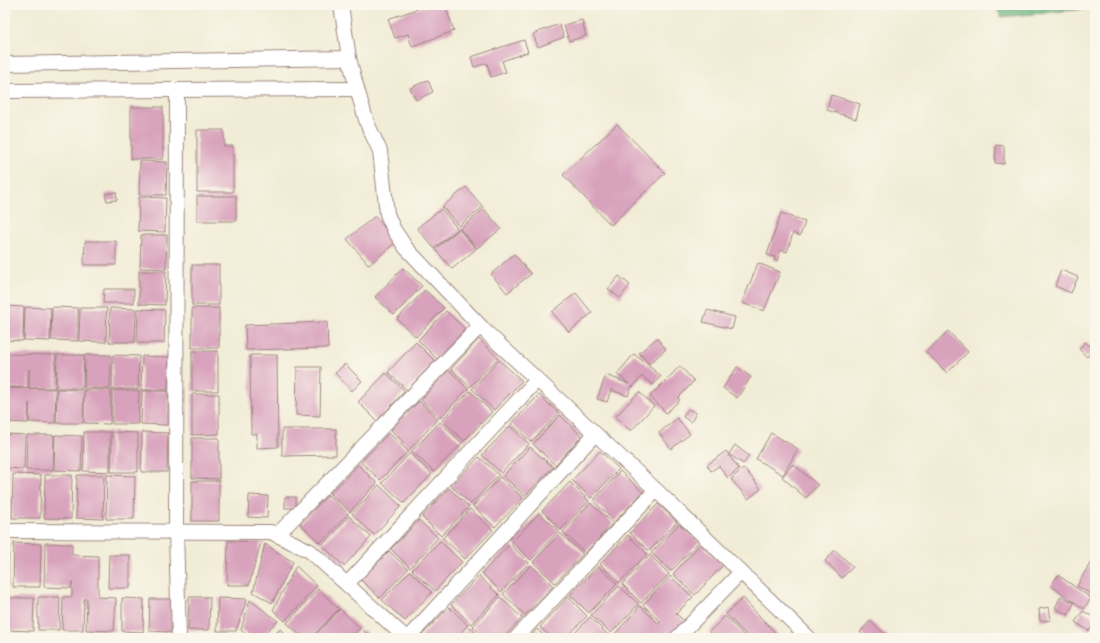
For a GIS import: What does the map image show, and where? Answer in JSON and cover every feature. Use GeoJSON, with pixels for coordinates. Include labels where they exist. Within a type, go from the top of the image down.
{"type":"FeatureCollection","features":[{"type":"Feature","properties":{"kind":"street"},"geometry":{"type":"LineString","coordinates":[[341,5],[349,58],[357,89],[367,122],[380,151],[387,214],[394,230],[406,248],[480,326],[656,490],[741,572],[804,636]]}},
{"type":"Feature","properties":{"kind":"street"},"geometry":{"type":"LineString","coordinates":[[5,64],[349,58]]}},
{"type":"Feature","properties":{"kind":"street"},"geometry":{"type":"LineString","coordinates":[[5,91],[357,89]]}},
{"type":"Feature","properties":{"kind":"street"},"geometry":{"type":"LineString","coordinates":[[177,91],[176,532],[179,638]]}},
{"type":"Feature","properties":{"kind":"street"},"geometry":{"type":"LineString","coordinates":[[277,535],[480,326]]}},
{"type":"Feature","properties":{"kind":"street"},"geometry":{"type":"LineString","coordinates":[[347,584],[537,380]]}},
{"type":"Feature","properties":{"kind":"street"},"geometry":{"type":"LineString","coordinates":[[5,531],[271,532],[310,551],[407,638],[595,434]]}},
{"type":"Feature","properties":{"kind":"street"},"geometry":{"type":"LineString","coordinates":[[516,638],[656,490]]}},
{"type":"Feature","properties":{"kind":"street"},"geometry":{"type":"LineString","coordinates":[[678,638],[741,572]]}},
{"type":"Feature","properties":{"kind":"green space"},"geometry":{"type":"Polygon","coordinates":[[[993,5],[1095,5],[1095,8],[1002,17],[993,5]]]}},
{"type":"Feature","properties":{"kind":"building"},"geometry":{"type":"Polygon","coordinates":[[[429,5],[445,5],[454,31],[412,46],[408,34],[395,38],[388,19],[429,5]]]}},
{"type":"Feature","properties":{"kind":"building"},"geometry":{"type":"Polygon","coordinates":[[[546,5],[558,5],[548,9],[546,5]]]}},
{"type":"Feature","properties":{"kind":"building"},"geometry":{"type":"Polygon","coordinates":[[[582,20],[586,36],[569,41],[564,25],[582,20]]]}},
{"type":"Feature","properties":{"kind":"building"},"geometry":{"type":"Polygon","coordinates":[[[559,24],[564,37],[538,47],[533,34],[559,24]]]}},
{"type":"Feature","properties":{"kind":"building"},"geometry":{"type":"Polygon","coordinates":[[[524,40],[528,52],[502,61],[506,72],[491,77],[487,63],[474,67],[471,57],[524,40]]]}},
{"type":"Feature","properties":{"kind":"building"},"geometry":{"type":"Polygon","coordinates":[[[428,80],[433,92],[416,100],[410,88],[428,80]]]}},
{"type":"Feature","properties":{"kind":"building"},"geometry":{"type":"Polygon","coordinates":[[[831,95],[860,104],[856,119],[827,110],[831,95]]]}},
{"type":"Feature","properties":{"kind":"building"},"geometry":{"type":"Polygon","coordinates":[[[131,107],[163,107],[163,159],[131,159],[131,107]]]}},
{"type":"Feature","properties":{"kind":"building"},"geometry":{"type":"Polygon","coordinates":[[[617,124],[665,173],[611,225],[563,175],[617,124]]]}},
{"type":"Feature","properties":{"kind":"building"},"geometry":{"type":"Polygon","coordinates":[[[197,130],[224,130],[224,146],[233,146],[233,192],[197,192],[197,130]]]}},
{"type":"Feature","properties":{"kind":"building"},"geometry":{"type":"Polygon","coordinates":[[[996,145],[1004,146],[1004,164],[995,163],[996,145]]]}},
{"type":"Feature","properties":{"kind":"building"},"geometry":{"type":"Polygon","coordinates":[[[140,161],[167,162],[166,195],[139,195],[140,161]]]}},
{"type":"Feature","properties":{"kind":"building"},"geometry":{"type":"Polygon","coordinates":[[[466,187],[483,207],[459,226],[442,207],[466,187]]]}},
{"type":"Feature","properties":{"kind":"building"},"geometry":{"type":"Polygon","coordinates":[[[116,192],[117,200],[107,201],[105,194],[116,192]]]}},
{"type":"Feature","properties":{"kind":"building"},"geometry":{"type":"Polygon","coordinates":[[[197,196],[236,196],[236,221],[197,221],[197,196]]]}},
{"type":"Feature","properties":{"kind":"building"},"geometry":{"type":"Polygon","coordinates":[[[139,197],[166,198],[165,232],[138,231],[139,197]]]}},
{"type":"Feature","properties":{"kind":"building"},"geometry":{"type":"Polygon","coordinates":[[[441,209],[458,229],[434,248],[417,228],[441,209]]]}},
{"type":"Feature","properties":{"kind":"building"},"geometry":{"type":"Polygon","coordinates":[[[484,209],[501,229],[477,248],[460,229],[484,209]]]}},
{"type":"Feature","properties":{"kind":"building"},"geometry":{"type":"Polygon","coordinates":[[[781,213],[805,222],[800,236],[793,233],[787,252],[781,250],[777,261],[774,260],[775,257],[767,255],[781,213]]]}},
{"type":"Feature","properties":{"kind":"building"},"geometry":{"type":"Polygon","coordinates":[[[375,216],[396,242],[369,265],[347,239],[375,216]]]}},
{"type":"Feature","properties":{"kind":"building"},"geometry":{"type":"Polygon","coordinates":[[[459,229],[476,249],[452,269],[435,249],[459,229]]]}},
{"type":"Feature","properties":{"kind":"building"},"geometry":{"type":"Polygon","coordinates":[[[141,235],[167,235],[166,269],[140,268],[141,235]]]}},
{"type":"Feature","properties":{"kind":"building"},"geometry":{"type":"Polygon","coordinates":[[[85,241],[116,241],[116,265],[84,265],[85,241]]]}},
{"type":"Feature","properties":{"kind":"building"},"geometry":{"type":"Polygon","coordinates":[[[514,254],[531,274],[507,293],[491,274],[514,254]]]}},
{"type":"Feature","properties":{"kind":"building"},"geometry":{"type":"Polygon","coordinates":[[[758,263],[780,272],[764,311],[742,303],[758,263]]]}},
{"type":"Feature","properties":{"kind":"building"},"geometry":{"type":"Polygon","coordinates":[[[192,265],[219,265],[219,305],[192,305],[192,265]]]}},
{"type":"Feature","properties":{"kind":"building"},"geometry":{"type":"Polygon","coordinates":[[[403,268],[422,286],[394,315],[375,297],[403,268]]]}},
{"type":"Feature","properties":{"kind":"building"},"geometry":{"type":"Polygon","coordinates":[[[1061,270],[1078,277],[1071,293],[1055,286],[1061,270]]]}},
{"type":"Feature","properties":{"kind":"building"},"geometry":{"type":"Polygon","coordinates":[[[139,271],[166,271],[165,305],[139,304],[139,271]]]}},
{"type":"Feature","properties":{"kind":"building"},"geometry":{"type":"Polygon","coordinates":[[[619,276],[630,285],[620,298],[608,289],[619,276]]]}},
{"type":"Feature","properties":{"kind":"building"},"geometry":{"type":"Polygon","coordinates":[[[104,289],[134,289],[134,303],[103,303],[104,289]]]}},
{"type":"Feature","properties":{"kind":"building"},"geometry":{"type":"Polygon","coordinates":[[[425,290],[444,308],[416,337],[397,319],[425,290]]]}},
{"type":"Feature","properties":{"kind":"building"},"geometry":{"type":"Polygon","coordinates":[[[576,293],[592,313],[569,332],[552,312],[576,293]]]}},
{"type":"Feature","properties":{"kind":"building"},"geometry":{"type":"Polygon","coordinates":[[[5,306],[24,307],[23,341],[5,340],[5,306]]]}},
{"type":"Feature","properties":{"kind":"building"},"geometry":{"type":"Polygon","coordinates":[[[25,307],[51,308],[50,341],[24,340],[25,307]]]}},
{"type":"Feature","properties":{"kind":"building"},"geometry":{"type":"Polygon","coordinates":[[[52,307],[78,308],[78,341],[51,340],[52,307]]]}},
{"type":"Feature","properties":{"kind":"building"},"geometry":{"type":"Polygon","coordinates":[[[80,308],[107,308],[106,342],[79,341],[80,308]]]}},
{"type":"Feature","properties":{"kind":"building"},"geometry":{"type":"Polygon","coordinates":[[[110,308],[136,309],[135,342],[109,342],[110,308]]]}},
{"type":"Feature","properties":{"kind":"building"},"geometry":{"type":"Polygon","coordinates":[[[192,308],[219,308],[219,348],[192,348],[192,308]]]}},
{"type":"Feature","properties":{"kind":"building"},"geometry":{"type":"Polygon","coordinates":[[[138,309],[165,310],[164,343],[137,343],[138,309]]]}},
{"type":"Feature","properties":{"kind":"building"},"geometry":{"type":"Polygon","coordinates":[[[707,310],[735,317],[732,329],[703,322],[707,310]]]}},
{"type":"Feature","properties":{"kind":"building"},"geometry":{"type":"Polygon","coordinates":[[[446,311],[465,329],[437,359],[418,340],[446,311]]]}},
{"type":"Feature","properties":{"kind":"building"},"geometry":{"type":"Polygon","coordinates":[[[327,322],[328,348],[246,350],[245,325],[327,322]]]}},
{"type":"Feature","properties":{"kind":"building"},"geometry":{"type":"Polygon","coordinates":[[[948,331],[968,352],[947,373],[926,352],[948,331]]]}},
{"type":"Feature","properties":{"kind":"building"},"geometry":{"type":"Polygon","coordinates":[[[657,338],[666,349],[649,364],[639,353],[657,338]]]}},
{"type":"Feature","properties":{"kind":"building"},"geometry":{"type":"Polygon","coordinates":[[[479,339],[498,358],[470,387],[451,369],[479,339]]]}},
{"type":"Feature","properties":{"kind":"building"},"geometry":{"type":"Polygon","coordinates":[[[416,342],[435,361],[407,390],[388,372],[416,342]]]}},
{"type":"Feature","properties":{"kind":"building"},"geometry":{"type":"Polygon","coordinates":[[[1085,342],[1094,349],[1087,357],[1079,349],[1085,342]]]}},
{"type":"Feature","properties":{"kind":"building"},"geometry":{"type":"Polygon","coordinates":[[[192,351],[218,351],[218,391],[192,391],[192,351]]]}},
{"type":"Feature","properties":{"kind":"building"},"geometry":{"type":"Polygon","coordinates":[[[5,354],[56,355],[55,388],[29,388],[29,369],[28,388],[5,387],[5,354]]]}},
{"type":"Feature","properties":{"kind":"building"},"geometry":{"type":"Polygon","coordinates":[[[634,354],[661,376],[653,385],[642,376],[633,387],[632,386],[628,396],[611,390],[607,402],[597,399],[606,375],[629,384],[617,374],[634,354]]]}},
{"type":"Feature","properties":{"kind":"building"},"geometry":{"type":"Polygon","coordinates":[[[57,355],[84,355],[83,388],[56,388],[57,355]]]}},
{"type":"Feature","properties":{"kind":"building"},"geometry":{"type":"Polygon","coordinates":[[[85,355],[111,355],[110,389],[84,388],[85,355]]]}},
{"type":"Feature","properties":{"kind":"building"},"geometry":{"type":"Polygon","coordinates":[[[113,355],[139,356],[138,389],[112,389],[113,355]]]}},
{"type":"Feature","properties":{"kind":"building"},"geometry":{"type":"Polygon","coordinates":[[[250,355],[277,355],[278,447],[257,448],[257,434],[251,434],[250,355]]]}},
{"type":"Feature","properties":{"kind":"building"},"geometry":{"type":"Polygon","coordinates":[[[142,356],[169,357],[168,390],[141,390],[142,356]]]}},
{"type":"Feature","properties":{"kind":"building"},"geometry":{"type":"Polygon","coordinates":[[[499,360],[522,381],[494,410],[472,389],[499,360]]]}},
{"type":"Feature","properties":{"kind":"building"},"geometry":{"type":"Polygon","coordinates":[[[345,364],[362,381],[352,391],[335,373],[345,364]]]}},
{"type":"Feature","properties":{"kind":"building"},"geometry":{"type":"Polygon","coordinates":[[[680,366],[694,381],[678,398],[680,400],[666,413],[650,396],[680,366]]]}},
{"type":"Feature","properties":{"kind":"building"},"geometry":{"type":"Polygon","coordinates":[[[297,367],[321,367],[320,416],[296,415],[297,367]]]}},
{"type":"Feature","properties":{"kind":"building"},"geometry":{"type":"Polygon","coordinates":[[[737,367],[751,377],[737,398],[723,388],[737,367]]]}},
{"type":"Feature","properties":{"kind":"building"},"geometry":{"type":"Polygon","coordinates":[[[449,370],[468,389],[440,418],[421,400],[449,370]]]}},
{"type":"Feature","properties":{"kind":"building"},"geometry":{"type":"Polygon","coordinates":[[[386,373],[405,391],[377,421],[358,402],[386,373]]]}},
{"type":"Feature","properties":{"kind":"building"},"geometry":{"type":"Polygon","coordinates":[[[5,388],[56,389],[55,423],[29,422],[29,403],[28,423],[5,422],[5,388]]]}},
{"type":"Feature","properties":{"kind":"building"},"geometry":{"type":"Polygon","coordinates":[[[57,389],[84,390],[83,423],[56,423],[57,389]]]}},
{"type":"Feature","properties":{"kind":"building"},"geometry":{"type":"Polygon","coordinates":[[[84,390],[111,390],[110,424],[84,423],[84,390]]]}},
{"type":"Feature","properties":{"kind":"building"},"geometry":{"type":"Polygon","coordinates":[[[112,390],[139,391],[138,424],[112,424],[112,390]]]}},
{"type":"Feature","properties":{"kind":"building"},"geometry":{"type":"Polygon","coordinates":[[[142,391],[168,391],[168,425],[141,424],[142,391]]]}},
{"type":"Feature","properties":{"kind":"building"},"geometry":{"type":"Polygon","coordinates":[[[470,391],[492,412],[464,441],[442,420],[470,391]]]}},
{"type":"Feature","properties":{"kind":"building"},"geometry":{"type":"Polygon","coordinates":[[[639,392],[654,406],[631,431],[615,417],[639,392]]]}},
{"type":"Feature","properties":{"kind":"building"},"geometry":{"type":"Polygon","coordinates":[[[192,394],[219,394],[219,434],[192,435],[192,394]]]}},
{"type":"Feature","properties":{"kind":"building"},"geometry":{"type":"Polygon","coordinates":[[[539,395],[559,413],[531,442],[511,424],[539,395]]]}},
{"type":"Feature","properties":{"kind":"building"},"geometry":{"type":"Polygon","coordinates":[[[419,401],[438,419],[410,449],[391,430],[419,401]]]}},
{"type":"Feature","properties":{"kind":"building"},"geometry":{"type":"Polygon","coordinates":[[[688,409],[696,413],[691,422],[683,417],[688,409]]]}},
{"type":"Feature","properties":{"kind":"building"},"geometry":{"type":"Polygon","coordinates":[[[560,415],[582,436],[555,465],[533,444],[560,415]]]}},
{"type":"Feature","properties":{"kind":"building"},"geometry":{"type":"Polygon","coordinates":[[[677,418],[690,434],[671,449],[659,433],[677,418]]]}},
{"type":"Feature","properties":{"kind":"building"},"geometry":{"type":"Polygon","coordinates":[[[440,422],[462,443],[434,472],[412,451],[440,422]]]}},
{"type":"Feature","properties":{"kind":"building"},"geometry":{"type":"Polygon","coordinates":[[[510,426],[529,444],[501,473],[482,455],[510,426]]]}},
{"type":"Feature","properties":{"kind":"building"},"geometry":{"type":"Polygon","coordinates":[[[282,429],[336,429],[336,455],[282,456],[282,429]]]}},
{"type":"Feature","properties":{"kind":"building"},"geometry":{"type":"Polygon","coordinates":[[[84,432],[110,432],[110,472],[83,471],[84,432]]]}},
{"type":"Feature","properties":{"kind":"building"},"geometry":{"type":"Polygon","coordinates":[[[112,432],[138,433],[138,472],[111,472],[112,432]]]}},
{"type":"Feature","properties":{"kind":"building"},"geometry":{"type":"Polygon","coordinates":[[[142,432],[168,433],[167,472],[141,472],[142,432]]]}},
{"type":"Feature","properties":{"kind":"building"},"geometry":{"type":"Polygon","coordinates":[[[389,433],[408,451],[380,480],[361,462],[389,433]]]}},
{"type":"Feature","properties":{"kind":"building"},"geometry":{"type":"Polygon","coordinates":[[[771,433],[798,449],[783,475],[756,459],[771,433]]]}},
{"type":"Feature","properties":{"kind":"building"},"geometry":{"type":"Polygon","coordinates":[[[5,434],[25,435],[24,469],[5,468],[5,434]]]}},
{"type":"Feature","properties":{"kind":"building"},"geometry":{"type":"Polygon","coordinates":[[[27,435],[54,435],[53,470],[26,470],[27,435]]]}},
{"type":"Feature","properties":{"kind":"building"},"geometry":{"type":"Polygon","coordinates":[[[55,435],[82,436],[81,471],[54,470],[55,435]]]}},
{"type":"Feature","properties":{"kind":"building"},"geometry":{"type":"Polygon","coordinates":[[[192,438],[219,438],[219,479],[192,478],[192,438]]]}},
{"type":"Feature","properties":{"kind":"building"},"geometry":{"type":"Polygon","coordinates":[[[735,445],[749,456],[743,464],[729,454],[735,445]]]}},
{"type":"Feature","properties":{"kind":"building"},"geometry":{"type":"Polygon","coordinates":[[[530,447],[553,467],[525,496],[503,476],[530,447]]]}},
{"type":"Feature","properties":{"kind":"building"},"geometry":{"type":"Polygon","coordinates":[[[600,451],[619,469],[591,498],[572,480],[600,451]]]}},
{"type":"Feature","properties":{"kind":"building"},"geometry":{"type":"Polygon","coordinates":[[[726,451],[739,469],[728,478],[719,466],[711,471],[707,465],[726,451]]]}},
{"type":"Feature","properties":{"kind":"building"},"geometry":{"type":"Polygon","coordinates":[[[410,453],[432,474],[404,503],[382,483],[410,453]]]}},
{"type":"Feature","properties":{"kind":"building"},"geometry":{"type":"Polygon","coordinates":[[[479,457],[499,475],[471,504],[451,486],[479,457]]]}},
{"type":"Feature","properties":{"kind":"building"},"geometry":{"type":"Polygon","coordinates":[[[793,464],[818,485],[806,498],[782,477],[793,464]]]}},
{"type":"Feature","properties":{"kind":"building"},"geometry":{"type":"Polygon","coordinates":[[[358,465],[377,483],[350,512],[330,494],[358,465]]]}},
{"type":"Feature","properties":{"kind":"building"},"geometry":{"type":"Polygon","coordinates":[[[744,468],[761,489],[748,499],[731,479],[744,468]]]}},
{"type":"Feature","properties":{"kind":"building"},"geometry":{"type":"Polygon","coordinates":[[[620,471],[643,492],[615,521],[593,501],[620,471]]]}},
{"type":"Feature","properties":{"kind":"building"},"geometry":{"type":"Polygon","coordinates":[[[13,474],[41,475],[40,518],[12,518],[13,474]]]}},
{"type":"Feature","properties":{"kind":"building"},"geometry":{"type":"Polygon","coordinates":[[[5,475],[9,475],[8,519],[5,519],[5,475]]]}},
{"type":"Feature","properties":{"kind":"building"},"geometry":{"type":"Polygon","coordinates":[[[45,475],[72,475],[71,519],[44,518],[45,475]]]}},
{"type":"Feature","properties":{"kind":"building"},"geometry":{"type":"Polygon","coordinates":[[[77,475],[104,475],[103,519],[76,518],[77,475]]]}},
{"type":"Feature","properties":{"kind":"building"},"geometry":{"type":"Polygon","coordinates":[[[107,475],[135,476],[134,519],[106,519],[107,475]]]}},
{"type":"Feature","properties":{"kind":"building"},"geometry":{"type":"Polygon","coordinates":[[[500,477],[523,498],[495,527],[473,506],[500,477]]]}},
{"type":"Feature","properties":{"kind":"building"},"geometry":{"type":"Polygon","coordinates":[[[192,481],[219,481],[219,521],[192,521],[192,481]]]}},
{"type":"Feature","properties":{"kind":"building"},"geometry":{"type":"Polygon","coordinates":[[[570,482],[589,501],[561,530],[542,511],[570,482]]]}},
{"type":"Feature","properties":{"kind":"building"},"geometry":{"type":"Polygon","coordinates":[[[379,485],[401,506],[374,535],[352,514],[379,485]]]}},
{"type":"Feature","properties":{"kind":"building"},"geometry":{"type":"Polygon","coordinates":[[[449,488],[469,507],[441,536],[422,517],[449,488]]]}},
{"type":"Feature","properties":{"kind":"building"},"geometry":{"type":"Polygon","coordinates":[[[249,495],[268,496],[267,518],[248,517],[249,495]]]}},
{"type":"Feature","properties":{"kind":"building"},"geometry":{"type":"Polygon","coordinates":[[[328,495],[348,514],[320,543],[300,524],[328,495]]]}},
{"type":"Feature","properties":{"kind":"building"},"geometry":{"type":"Polygon","coordinates":[[[285,497],[296,497],[296,508],[285,508],[285,497]]]}},
{"type":"Feature","properties":{"kind":"building"},"geometry":{"type":"Polygon","coordinates":[[[590,503],[613,523],[585,553],[563,532],[590,503]]]}},
{"type":"Feature","properties":{"kind":"building"},"geometry":{"type":"Polygon","coordinates":[[[658,504],[677,522],[649,551],[630,533],[658,504]]]}},
{"type":"Feature","properties":{"kind":"building"},"geometry":{"type":"Polygon","coordinates":[[[470,509],[493,530],[465,559],[443,538],[470,509]]]}},
{"type":"Feature","properties":{"kind":"building"},"geometry":{"type":"Polygon","coordinates":[[[539,513],[559,531],[531,560],[512,542],[539,513]]]}},
{"type":"Feature","properties":{"kind":"building"},"geometry":{"type":"Polygon","coordinates":[[[349,516],[371,537],[344,566],[322,545],[349,516]]]}},
{"type":"Feature","properties":{"kind":"building"},"geometry":{"type":"Polygon","coordinates":[[[419,520],[438,538],[410,568],[391,549],[419,520]]]}},
{"type":"Feature","properties":{"kind":"building"},"geometry":{"type":"Polygon","coordinates":[[[679,524],[699,542],[671,571],[651,553],[679,524]]]}},
{"type":"Feature","properties":{"kind":"building"},"geometry":{"type":"Polygon","coordinates":[[[560,533],[583,554],[555,583],[533,562],[560,533]]]}},
{"type":"Feature","properties":{"kind":"building"},"geometry":{"type":"Polygon","coordinates":[[[628,535],[647,554],[619,583],[600,564],[628,535]]]}},
{"type":"Feature","properties":{"kind":"building"},"geometry":{"type":"Polygon","coordinates":[[[228,541],[261,542],[249,585],[227,585],[228,541]]]}},
{"type":"Feature","properties":{"kind":"building"},"geometry":{"type":"Polygon","coordinates":[[[440,541],[462,562],[435,591],[412,570],[440,541]]]}},
{"type":"Feature","properties":{"kind":"building"},"geometry":{"type":"Polygon","coordinates":[[[5,543],[9,543],[8,587],[5,587],[5,543]]]}},
{"type":"Feature","properties":{"kind":"building"},"geometry":{"type":"Polygon","coordinates":[[[14,543],[41,544],[40,587],[13,587],[14,543]]]}},
{"type":"Feature","properties":{"kind":"building"},"geometry":{"type":"Polygon","coordinates":[[[45,543],[72,544],[72,555],[98,556],[98,597],[116,598],[114,631],[86,630],[87,599],[84,599],[83,630],[62,630],[63,597],[72,597],[72,582],[71,588],[44,587],[45,543]]]}},
{"type":"Feature","properties":{"kind":"building"},"geometry":{"type":"Polygon","coordinates":[[[265,544],[293,562],[272,603],[253,592],[265,544]]]}},
{"type":"Feature","properties":{"kind":"building"},"geometry":{"type":"Polygon","coordinates":[[[510,544],[529,563],[501,592],[482,573],[510,544]]]}},
{"type":"Feature","properties":{"kind":"building"},"geometry":{"type":"Polygon","coordinates":[[[700,544],[723,565],[695,595],[673,574],[700,544]]]}},
{"type":"Feature","properties":{"kind":"building"},"geometry":{"type":"Polygon","coordinates":[[[835,550],[853,567],[842,578],[825,561],[835,550]]]}},
{"type":"Feature","properties":{"kind":"building"},"geometry":{"type":"Polygon","coordinates":[[[389,551],[408,569],[380,598],[361,580],[389,551]]]}},
{"type":"Feature","properties":{"kind":"building"},"geometry":{"type":"Polygon","coordinates":[[[109,555],[130,555],[130,588],[108,588],[109,555]]]}},
{"type":"Feature","properties":{"kind":"building"},"geometry":{"type":"Polygon","coordinates":[[[650,555],[669,574],[641,603],[622,584],[650,555]]]}},
{"type":"Feature","properties":{"kind":"building"},"geometry":{"type":"Polygon","coordinates":[[[1092,560],[1095,562],[1095,589],[1091,594],[1077,586],[1092,560]]]}},
{"type":"Feature","properties":{"kind":"building"},"geometry":{"type":"Polygon","coordinates":[[[531,565],[553,586],[525,615],[503,594],[531,565]]]}},
{"type":"Feature","properties":{"kind":"building"},"geometry":{"type":"Polygon","coordinates":[[[296,566],[317,586],[285,621],[273,610],[296,566]]]}},
{"type":"Feature","properties":{"kind":"building"},"geometry":{"type":"Polygon","coordinates":[[[598,566],[617,584],[589,613],[570,595],[598,566]]]}},
{"type":"Feature","properties":{"kind":"building"},"geometry":{"type":"Polygon","coordinates":[[[410,571],[432,592],[405,621],[382,600],[410,571]]]}},
{"type":"Feature","properties":{"kind":"building"},"geometry":{"type":"Polygon","coordinates":[[[1058,575],[1091,598],[1084,609],[1051,586],[1058,575]]]}},
{"type":"Feature","properties":{"kind":"building"},"geometry":{"type":"Polygon","coordinates":[[[479,576],[499,595],[471,624],[451,605],[479,576]]]}},
{"type":"Feature","properties":{"kind":"building"},"geometry":{"type":"Polygon","coordinates":[[[670,576],[693,597],[676,614],[687,623],[676,638],[616,638],[613,636],[640,606],[659,624],[661,622],[643,605],[670,576]]]}},
{"type":"Feature","properties":{"kind":"building"},"geometry":{"type":"Polygon","coordinates":[[[619,586],[639,604],[611,633],[591,615],[619,586]]]}},
{"type":"Feature","properties":{"kind":"building"},"geometry":{"type":"Polygon","coordinates":[[[318,589],[339,609],[311,638],[303,638],[287,623],[318,589]]]}},
{"type":"Feature","properties":{"kind":"building"},"geometry":{"type":"Polygon","coordinates":[[[1061,596],[1074,603],[1068,615],[1055,608],[1061,596]]]}},
{"type":"Feature","properties":{"kind":"building"},"geometry":{"type":"Polygon","coordinates":[[[38,597],[60,597],[59,630],[38,630],[38,597]]]}},
{"type":"Feature","properties":{"kind":"building"},"geometry":{"type":"Polygon","coordinates":[[[189,597],[210,597],[209,630],[188,630],[189,597]]]}},
{"type":"Feature","properties":{"kind":"building"},"geometry":{"type":"Polygon","coordinates":[[[500,597],[522,618],[503,638],[485,638],[473,626],[500,597]]]}},
{"type":"Feature","properties":{"kind":"building"},"geometry":{"type":"Polygon","coordinates":[[[568,597],[587,616],[566,638],[552,638],[540,627],[568,597]]]}},
{"type":"Feature","properties":{"kind":"building"},"geometry":{"type":"Polygon","coordinates":[[[7,598],[34,598],[33,631],[6,630],[7,598]]]}},
{"type":"Feature","properties":{"kind":"building"},"geometry":{"type":"Polygon","coordinates":[[[122,598],[144,599],[143,632],[122,631],[122,598]]]}},
{"type":"Feature","properties":{"kind":"building"},"geometry":{"type":"Polygon","coordinates":[[[218,598],[247,599],[236,631],[217,631],[218,598]]]}},
{"type":"Feature","properties":{"kind":"building"},"geometry":{"type":"Polygon","coordinates":[[[743,598],[781,638],[749,638],[726,614],[743,598]]]}},
{"type":"Feature","properties":{"kind":"building"},"geometry":{"type":"Polygon","coordinates":[[[150,599],[172,599],[171,632],[149,631],[150,599]]]}},
{"type":"Feature","properties":{"kind":"building"},"geometry":{"type":"Polygon","coordinates":[[[250,600],[278,621],[259,638],[250,638],[241,630],[250,600]]]}},
{"type":"Feature","properties":{"kind":"building"},"geometry":{"type":"Polygon","coordinates":[[[449,607],[468,625],[456,638],[423,638],[421,636],[449,607]]]}},
{"type":"Feature","properties":{"kind":"building"},"geometry":{"type":"Polygon","coordinates":[[[1049,607],[1051,620],[1040,621],[1039,609],[1049,607]]]}},
{"type":"Feature","properties":{"kind":"building"},"geometry":{"type":"Polygon","coordinates":[[[340,609],[360,628],[351,638],[312,638],[340,609]]]}},
{"type":"Feature","properties":{"kind":"building"},"geometry":{"type":"Polygon","coordinates":[[[1083,611],[1095,618],[1095,622],[1089,631],[1075,622],[1083,611]]]}},
{"type":"Feature","properties":{"kind":"building"},"geometry":{"type":"Polygon","coordinates":[[[725,616],[746,638],[714,638],[709,632],[725,616]]]}},
{"type":"Feature","properties":{"kind":"building"},"geometry":{"type":"Polygon","coordinates":[[[590,617],[609,636],[607,638],[570,638],[590,617]]]}},
{"type":"Feature","properties":{"kind":"building"},"geometry":{"type":"Polygon","coordinates":[[[870,621],[890,638],[867,638],[860,632],[870,621]]]}},
{"type":"Feature","properties":{"kind":"building"},"geometry":{"type":"Polygon","coordinates":[[[470,627],[481,638],[460,638],[470,627]]]}},
{"type":"Feature","properties":{"kind":"building"},"geometry":{"type":"Polygon","coordinates":[[[280,629],[289,638],[271,638],[280,629]]]}},
{"type":"Feature","properties":{"kind":"building"},"geometry":{"type":"Polygon","coordinates":[[[537,629],[546,638],[529,638],[537,629]]]}},
{"type":"Feature","properties":{"kind":"building"},"geometry":{"type":"Polygon","coordinates":[[[363,630],[372,638],[356,638],[363,630]]]}}]}
